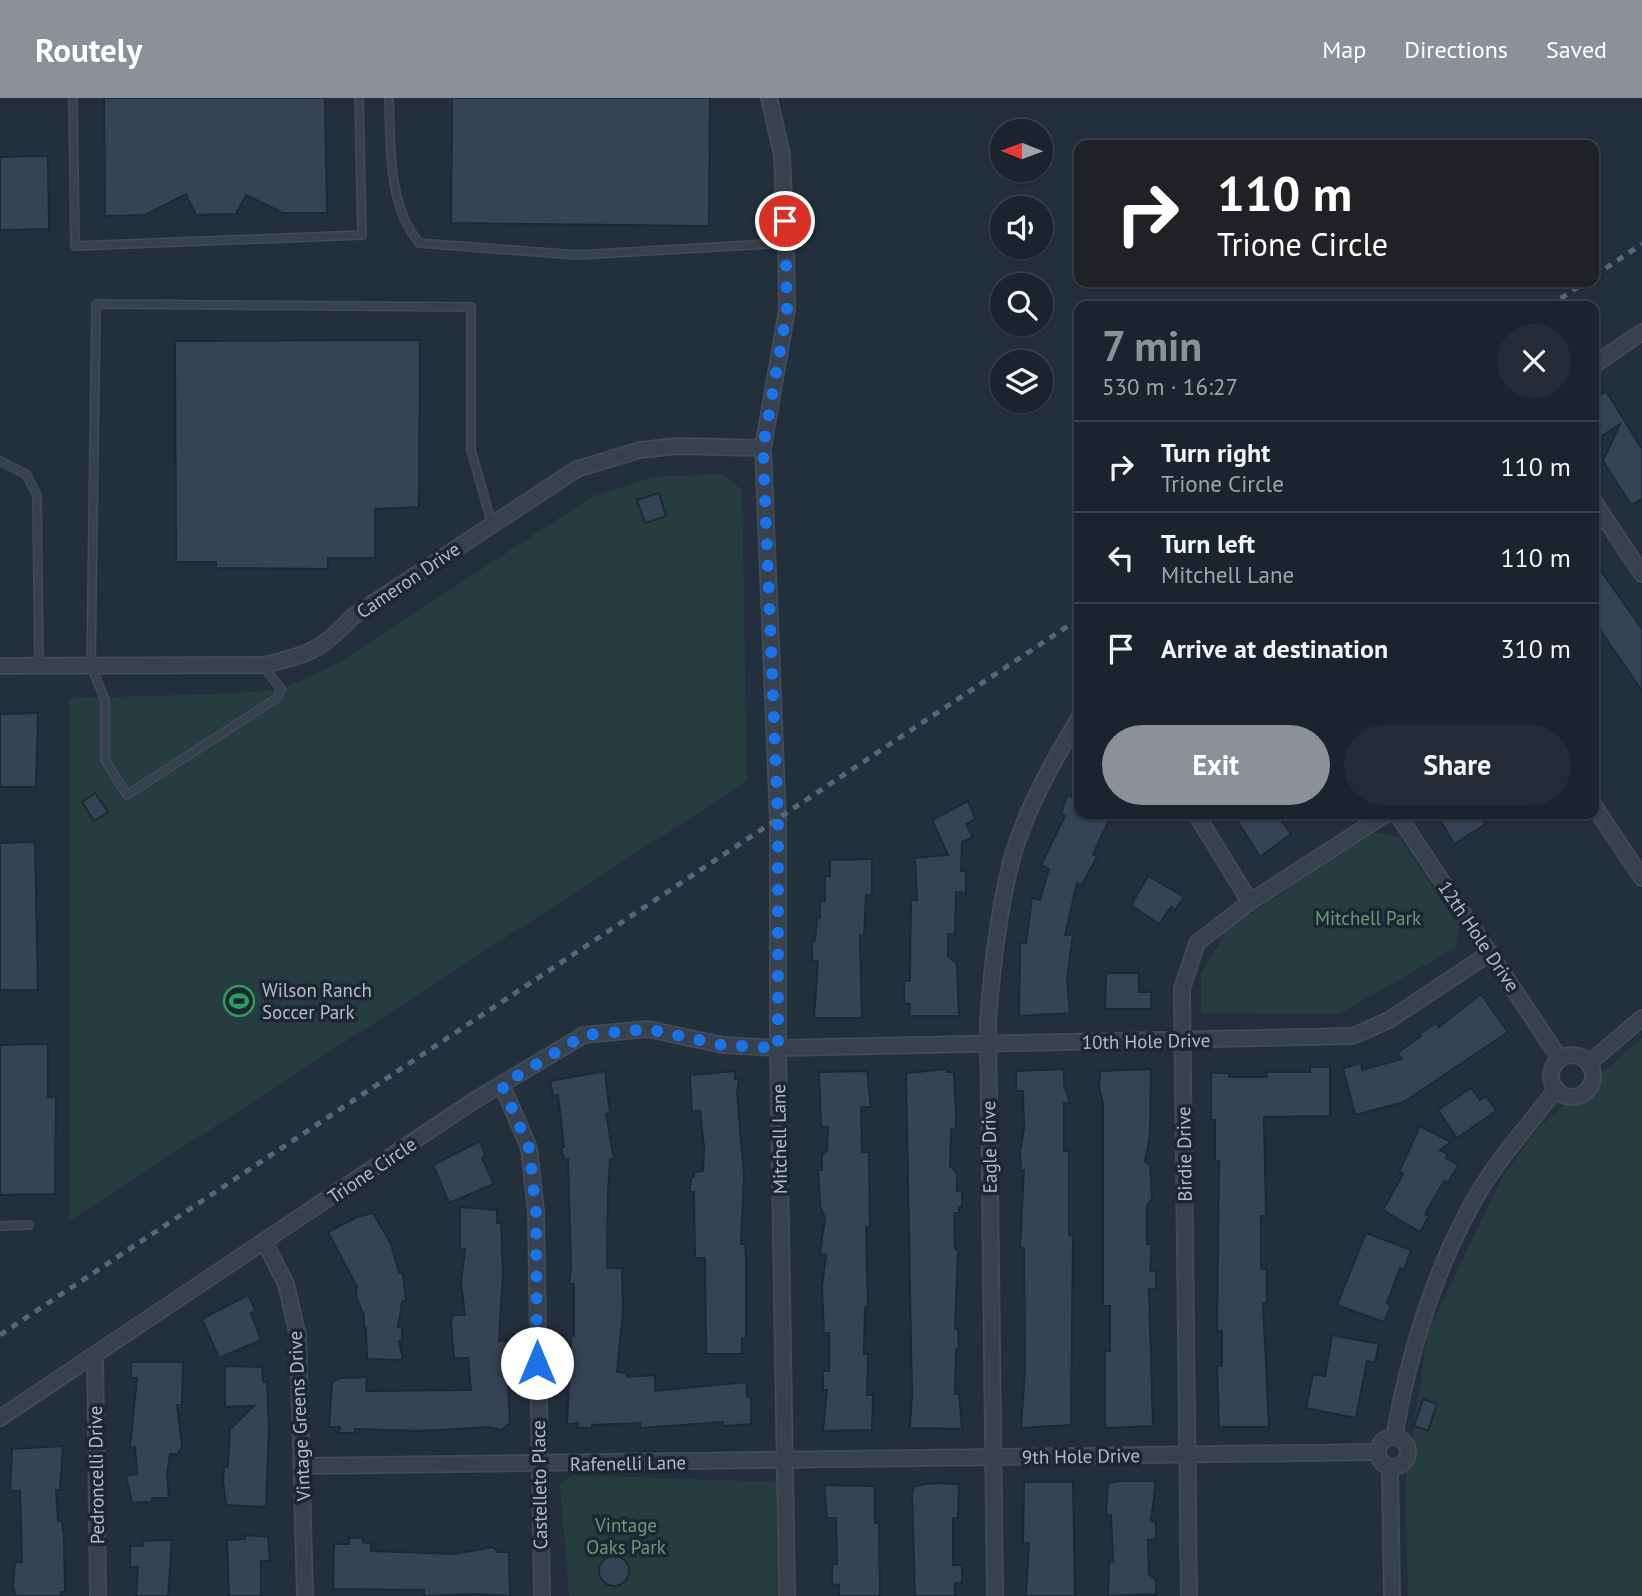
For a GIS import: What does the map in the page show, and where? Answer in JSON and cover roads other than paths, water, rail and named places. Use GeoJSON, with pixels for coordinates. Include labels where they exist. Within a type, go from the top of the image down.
{"type":"FeatureCollection","features":[{"type":"Feature","properties":{"kind":"street","name":"Mitchell Lane"},"geometry":{"type":"LineString","coordinates":[[769,98],[782,155],[787,310],[763,448],[778,820],[778,1048],[787,1596]]}},
{"type":"Feature","properties":{"kind":"street"},"geometry":{"type":"LineString","coordinates":[[1599,362],[1642,332]]}},
{"type":"Feature","properties":{"kind":"street","name":"Cameron Drive"},"geometry":{"type":"LineString","coordinates":[[0,666],[263,665],[294,658],[328,643],[352,617],[577,469],[640,450],[678,446],[763,448]]}},
{"type":"Feature","properties":{"kind":"street"},"geometry":{"type":"LineString","coordinates":[[1599,510],[1642,574]]}},
{"type":"Feature","properties":{"kind":"street","name":"Eagle Drive"},"geometry":{"type":"LineString","coordinates":[[995,1596],[988,1042],[993,952],[1012,859],[1045,775],[1074,726]]}},
{"type":"Feature","properties":{"kind":"street"},"geometry":{"type":"LineString","coordinates":[[1599,814],[1642,878]]}},
{"type":"Feature","properties":{"kind":"street"},"geometry":{"type":"LineString","coordinates":[[1199,819],[1250,902]]}},
{"type":"Feature","properties":{"kind":"street","name":"Birdie Drive"},"geometry":{"type":"LineString","coordinates":[[1189,1596],[1182,989],[1187,966],[1197,943],[1250,902],[1378,819]]}},
{"type":"Feature","properties":{"kind":"street","name":"12th Hole Drive"},"geometry":{"type":"LineString","coordinates":[[1400,819],[1560,1059]]}},
{"type":"Feature","properties":{"kind":"street","name":"10th Hole Drive"},"geometry":{"type":"LineString","coordinates":[[778,1048],[1353,1036],[1389,1020],[1490,953]]}},
{"type":"Feature","properties":{"kind":"street"},"geometry":{"type":"LineString","coordinates":[[1589,1063],[1642,1018]]}},
{"type":"Feature","properties":{"kind":"street","name":"Trione Circle"},"geometry":{"type":"LineString","coordinates":[[0,1418],[475,1100],[584,1035],[648,1029],[722,1045],[778,1048]]}},
{"type":"Feature","properties":{"kind":"street"},"geometry":{"type":"LineString","coordinates":[[1578,1055],[1589,1063],[1593,1076],[1584,1093],[1570,1097],[1556,1089],[1552,1072],[1560,1059],[1578,1055]]}},
{"type":"Feature","properties":{"kind":"street","name":"Castelleto Place"},"geometry":{"type":"LineString","coordinates":[[502,1085],[529,1148],[536,1211],[542,1596]]}},
{"type":"Feature","properties":{"kind":"street"},"geometry":{"type":"LineString","coordinates":[[1394,1437],[1412,1352],[1441,1271],[1485,1183],[1556,1089]]}},
{"type":"Feature","properties":{"kind":"street","name":"Vintage Greens Drive"},"geometry":{"type":"LineString","coordinates":[[265,1243],[286,1284],[298,1336],[305,1596]]}},
{"type":"Feature","properties":{"kind":"street","name":"Pedroncelli Drive"},"geometry":{"type":"LineString","coordinates":[[94,1354],[98,1596]]}},
{"type":"Feature","properties":{"kind":"street"},"geometry":{"type":"LineString","coordinates":[[1394,1437],[1406,1444],[1408,1454],[1404,1463],[1391,1468],[1382,1464],[1377,1452],[1381,1443],[1394,1437]]}},
{"type":"Feature","properties":{"kind":"street","name":"9th Hole Drive"},"geometry":{"type":"LineString","coordinates":[[785,1461],[1377,1452]]}},
{"type":"Feature","properties":{"kind":"street","name":"Rafenelli Lane"},"geometry":{"type":"LineString","coordinates":[[303,1466],[785,1461]]}},
{"type":"Feature","properties":{"kind":"street"},"geometry":{"type":"LineString","coordinates":[[1391,1468],[1392,1596]]}},
{"type":"Feature","properties":{"kind":"lane"},"geometry":{"type":"LineString","coordinates":[[73,98],[75,246],[362,235],[359,98]]}},
{"type":"Feature","properties":{"kind":"lane"},"geometry":{"type":"LineString","coordinates":[[389,98],[392,170],[404,223],[419,243],[577,255],[786,243]]}},
{"type":"Feature","properties":{"kind":"lane"},"geometry":{"type":"LineString","coordinates":[[263,665],[281,689],[276,698],[127,796],[105,760],[105,700],[91,666],[96,304],[471,307],[471,450],[492,525]]}},
{"type":"Feature","properties":{"kind":"lane"},"geometry":{"type":"LineString","coordinates":[[0,460],[26,474],[37,496],[39,666]]}},
{"type":"Feature","properties":{"kind":"lane"},"geometry":{"type":"LineString","coordinates":[[0,1226],[29,1225]]}},
{"type":"Feature","properties":{"kind":"railway"},"geometry":{"type":"LineString","coordinates":[[1599,273],[1642,244]]}},
{"type":"Feature","properties":{"kind":"railway"},"geometry":{"type":"LineString","coordinates":[[1557,301],[1578,287]]}},
{"type":"Feature","properties":{"kind":"railway"},"geometry":{"type":"LineString","coordinates":[[0,1335],[1074,622]]}},
{"type":"Feature","properties":{"kind":"place","name":"Wilson Ranch Soccer Park"},"geometry":{"type":"Point","coordinates":[239,1001]}},
{"type":"Feature","properties":{"kind":"park label","name":"Mitchell Park"},"geometry":{"type":"Point","coordinates":[1368,918]}},
{"type":"Feature","properties":{"kind":"park label","name":"Vintage Oaks Park"},"geometry":{"type":"Point","coordinates":[626,1536]}}]}
